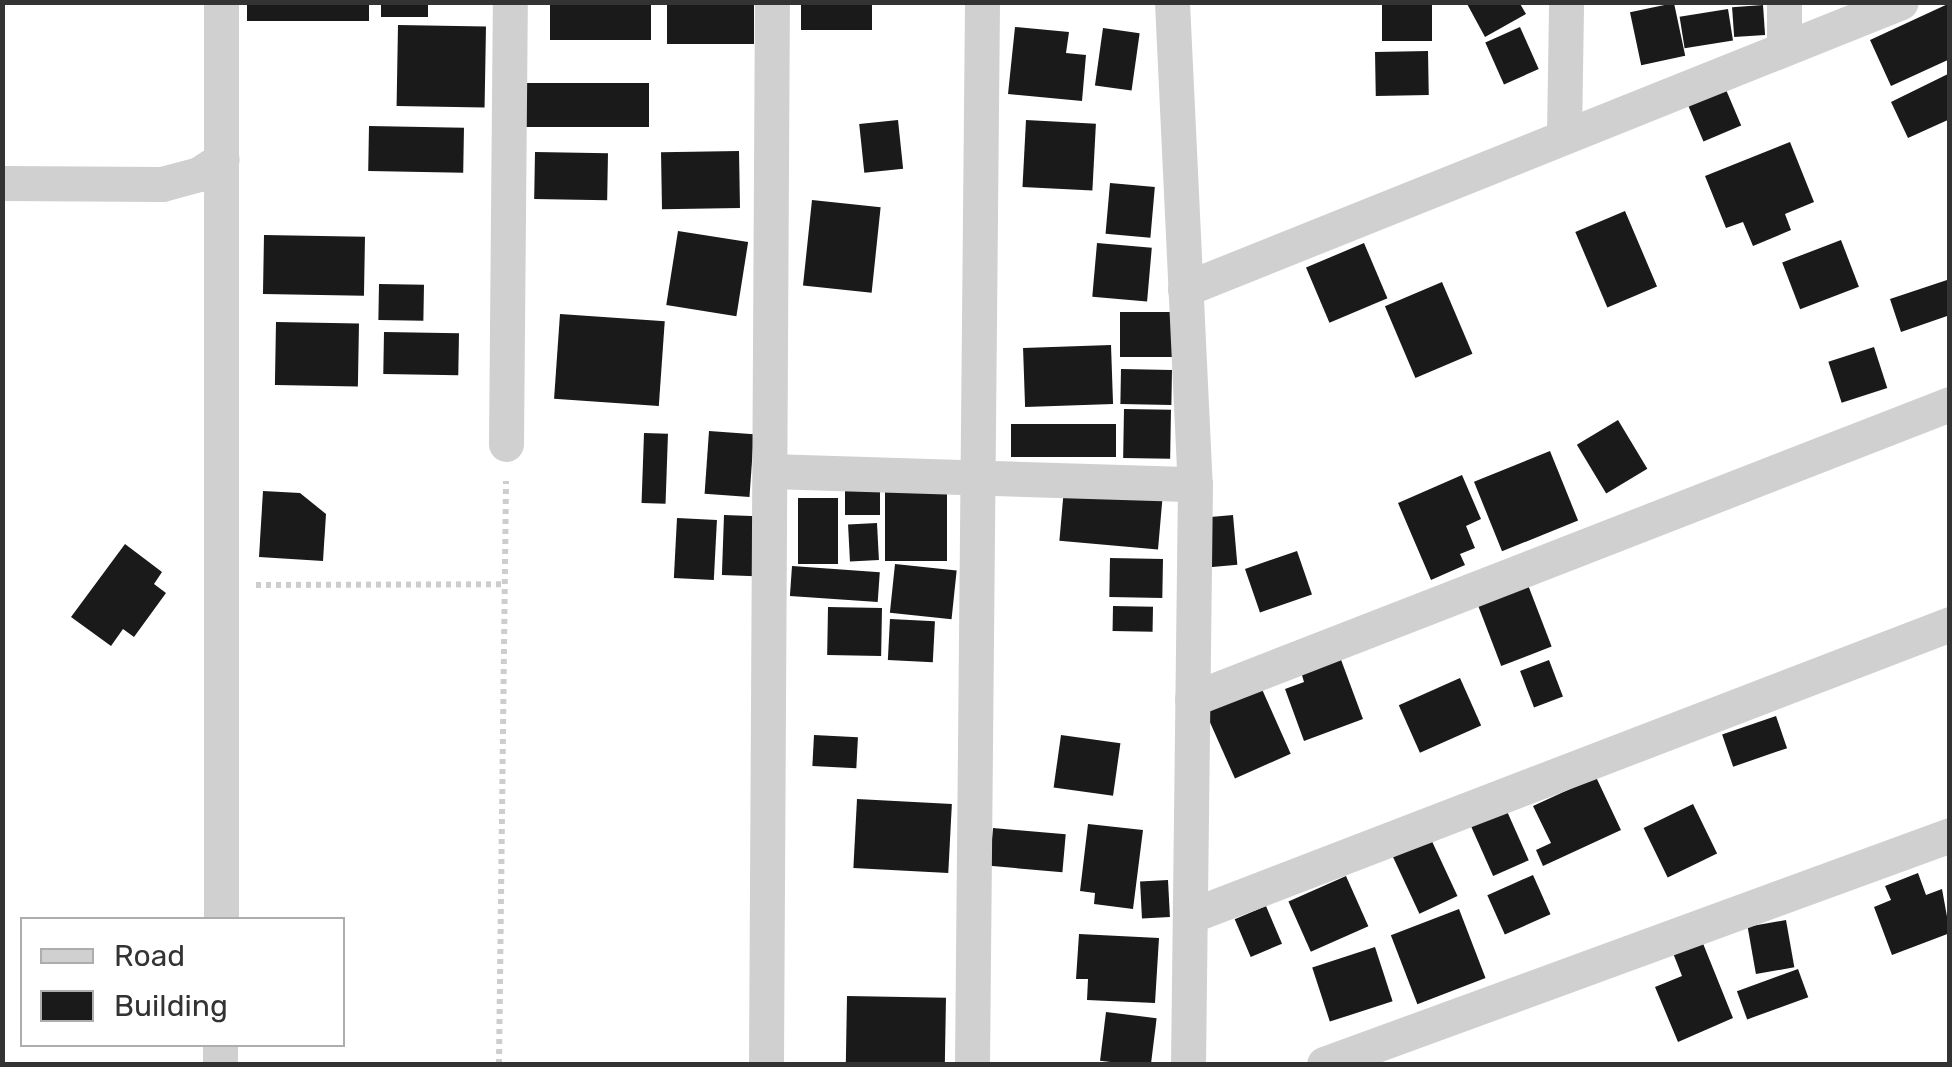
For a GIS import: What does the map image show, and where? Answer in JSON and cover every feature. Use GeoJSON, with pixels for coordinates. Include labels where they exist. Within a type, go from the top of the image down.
{"type":"FeatureCollection","features":[{"type":"Feature","properties":{"kind":"street"},"geometry":{"type":"LineString","coordinates":[[221,2],[221,917]]}},
{"type":"Feature","properties":{"kind":"street"},"geometry":{"type":"LineString","coordinates":[[506,444],[510,2]]}},
{"type":"Feature","properties":{"kind":"street"},"geometry":{"type":"LineString","coordinates":[[766,1064],[772,2]]}},
{"type":"Feature","properties":{"kind":"street"},"geometry":{"type":"LineString","coordinates":[[972,1064],[982,2]]}},
{"type":"Feature","properties":{"kind":"street"},"geometry":{"type":"LineString","coordinates":[[1172,2],[1195,484],[1188,1064]]}},
{"type":"Feature","properties":{"kind":"street"},"geometry":{"type":"LineString","coordinates":[[1564,135],[1566,2]]}},
{"type":"Feature","properties":{"kind":"street"},"geometry":{"type":"LineString","coordinates":[[1784,2],[1784,48]]}},
{"type":"Feature","properties":{"kind":"street"},"geometry":{"type":"LineString","coordinates":[[1185,290],[1901,2]]}},
{"type":"Feature","properties":{"kind":"street"},"geometry":{"type":"LineString","coordinates":[[2,183],[162,184],[199,174],[222,159]]}},
{"type":"Feature","properties":{"kind":"street"},"geometry":{"type":"LineString","coordinates":[[1192,699],[1950,404]]}},
{"type":"Feature","properties":{"kind":"street"},"geometry":{"type":"LineString","coordinates":[[770,471],[1195,484]]}},
{"type":"Feature","properties":{"kind":"street"},"geometry":{"type":"LineString","coordinates":[[1190,916],[1950,624]]}},
{"type":"Feature","properties":{"kind":"street"},"geometry":{"type":"LineString","coordinates":[[1324,1064],[1950,835]]}},
{"type":"Feature","properties":{"kind":"path"},"geometry":{"type":"LineString","coordinates":[[499,1064],[506,444]]}},
{"type":"Feature","properties":{"kind":"path"},"geometry":{"type":"LineString","coordinates":[[224,586],[505,584]]}},
{"type":"Feature","properties":{"kind":"building"},"geometry":{"type":"Polygon","coordinates":[[[247,2],[369,2],[369,21],[247,21],[247,2]]]}},
{"type":"Feature","properties":{"kind":"building"},"geometry":{"type":"Polygon","coordinates":[[[381,2],[428,2],[428,17],[381,17],[381,2]]]}},
{"type":"Feature","properties":{"kind":"building"},"geometry":{"type":"Polygon","coordinates":[[[550,2],[651,2],[651,40],[550,40],[550,2]]]}},
{"type":"Feature","properties":{"kind":"building"},"geometry":{"type":"Polygon","coordinates":[[[667,2],[754,2],[754,44],[667,44],[667,2]]]}},
{"type":"Feature","properties":{"kind":"building"},"geometry":{"type":"Polygon","coordinates":[[[801,2],[872,2],[872,30],[801,30],[801,2]]]}},
{"type":"Feature","properties":{"kind":"building"},"geometry":{"type":"Polygon","coordinates":[[[1382,2],[1432,2],[1432,41],[1382,41],[1382,2]]]}},
{"type":"Feature","properties":{"kind":"building"},"geometry":{"type":"Polygon","coordinates":[[[1466,2],[1519,2],[1526,14],[1485,37],[1466,2]]]}},
{"type":"Feature","properties":{"kind":"building"},"geometry":{"type":"Polygon","coordinates":[[[1674,3],[1685,56],[1641,65],[1630,12],[1674,3]]]}},
{"type":"Feature","properties":{"kind":"building"},"geometry":{"type":"Polygon","coordinates":[[[1950,3],[1950,59],[1891,86],[1870,40],[1950,3]]]}},
{"type":"Feature","properties":{"kind":"building"},"geometry":{"type":"Polygon","coordinates":[[[1763,5],[1765,35],[1734,37],[1732,7],[1763,5]]]}},
{"type":"Feature","properties":{"kind":"building"},"geometry":{"type":"Polygon","coordinates":[[[1728,9],[1733,41],[1685,48],[1680,17],[1728,9]]]}},
{"type":"Feature","properties":{"kind":"building"},"geometry":{"type":"Polygon","coordinates":[[[398,25],[486,27],[485,108],[397,106],[398,25]]]}},
{"type":"Feature","properties":{"kind":"building"},"geometry":{"type":"Polygon","coordinates":[[[1015,27],[1069,32],[1066,53],[1086,55],[1082,101],[1008,94],[1015,27]]]}},
{"type":"Feature","properties":{"kind":"building"},"geometry":{"type":"Polygon","coordinates":[[[1520,27],[1539,69],[1504,84],[1485,42],[1520,27]]]}},
{"type":"Feature","properties":{"kind":"building"},"geometry":{"type":"Polygon","coordinates":[[[1103,28],[1140,33],[1132,91],[1095,85],[1103,28]]]}},
{"type":"Feature","properties":{"kind":"building"},"geometry":{"type":"Polygon","coordinates":[[[1428,51],[1429,95],[1376,96],[1375,52],[1428,51]]]}},
{"type":"Feature","properties":{"kind":"building"},"geometry":{"type":"Polygon","coordinates":[[[1950,73],[1950,119],[1908,138],[1891,102],[1950,73]]]}},
{"type":"Feature","properties":{"kind":"building"},"geometry":{"type":"Polygon","coordinates":[[[524,83],[649,83],[649,127],[524,127],[524,83]]]}},
{"type":"Feature","properties":{"kind":"building"},"geometry":{"type":"Polygon","coordinates":[[[1724,85],[1741,126],[1703,142],[1686,101],[1724,85]]]}},
{"type":"Feature","properties":{"kind":"building"},"geometry":{"type":"Polygon","coordinates":[[[898,120],[903,169],[864,173],[859,124],[898,120]]]}},
{"type":"Feature","properties":{"kind":"building"},"geometry":{"type":"Polygon","coordinates":[[[1026,120],[1096,124],[1092,191],[1022,187],[1026,120]]]}},
{"type":"Feature","properties":{"kind":"building"},"geometry":{"type":"Polygon","coordinates":[[[369,126],[464,128],[463,173],[368,171],[369,126]]]}},
{"type":"Feature","properties":{"kind":"building"},"geometry":{"type":"Polygon","coordinates":[[[1790,142],[1814,202],[1785,214],[1791,230],[1753,246],[1743,222],[1726,228],[1705,176],[1790,142]]]}},
{"type":"Feature","properties":{"kind":"building"},"geometry":{"type":"Polygon","coordinates":[[[739,151],[740,208],[662,209],[661,152],[739,151]]]}},
{"type":"Feature","properties":{"kind":"building"},"geometry":{"type":"Polygon","coordinates":[[[535,152],[608,153],[607,200],[534,199],[535,152]]]}},
{"type":"Feature","properties":{"kind":"building"},"geometry":{"type":"Polygon","coordinates":[[[1110,183],[1155,187],[1150,238],[1106,234],[1110,183]]]}},
{"type":"Feature","properties":{"kind":"building"},"geometry":{"type":"Polygon","coordinates":[[[812,200],[881,207],[872,293],[803,286],[812,200]]]}},
{"type":"Feature","properties":{"kind":"building"},"geometry":{"type":"Polygon","coordinates":[[[1625,211],[1657,286],[1607,308],[1575,232],[1625,211]]]}},
{"type":"Feature","properties":{"kind":"building"},"geometry":{"type":"Polygon","coordinates":[[[678,231],[748,242],[736,316],[666,305],[678,231]]]}},
{"type":"Feature","properties":{"kind":"building"},"geometry":{"type":"Polygon","coordinates":[[[264,235],[365,237],[364,296],[263,294],[264,235]]]}},
{"type":"Feature","properties":{"kind":"building"},"geometry":{"type":"Polygon","coordinates":[[[1841,240],[1859,287],[1800,309],[1782,263],[1841,240]]]}},
{"type":"Feature","properties":{"kind":"building"},"geometry":{"type":"Polygon","coordinates":[[[1097,243],[1152,248],[1147,302],[1092,297],[1097,243]]]}},
{"type":"Feature","properties":{"kind":"building"},"geometry":{"type":"Polygon","coordinates":[[[1364,243],[1387,298],[1329,323],[1306,268],[1364,243]]]}},
{"type":"Feature","properties":{"kind":"building"},"geometry":{"type":"Polygon","coordinates":[[[1950,279],[1950,315],[1901,332],[1890,299],[1950,279]]]}},
{"type":"Feature","properties":{"kind":"building"},"geometry":{"type":"Polygon","coordinates":[[[1442,282],[1472,354],[1415,378],[1385,306],[1442,282]]]}},
{"type":"Feature","properties":{"kind":"building"},"geometry":{"type":"Polygon","coordinates":[[[379,284],[424,285],[423,321],[378,320],[379,284]]]}},
{"type":"Feature","properties":{"kind":"building"},"geometry":{"type":"Polygon","coordinates":[[[1120,312],[1180,312],[1180,357],[1120,357],[1120,312]]]}},
{"type":"Feature","properties":{"kind":"building"},"geometry":{"type":"Polygon","coordinates":[[[560,314],[665,321],[659,406],[554,399],[560,314]]]}},
{"type":"Feature","properties":{"kind":"building"},"geometry":{"type":"Polygon","coordinates":[[[276,322],[359,323],[358,386],[275,385],[276,322]]]}},
{"type":"Feature","properties":{"kind":"building"},"geometry":{"type":"Polygon","coordinates":[[[384,332],[459,333],[458,375],[383,374],[384,332]]]}},
{"type":"Feature","properties":{"kind":"building"},"geometry":{"type":"Polygon","coordinates":[[[1111,345],[1113,404],[1025,407],[1023,348],[1111,345]]]}},
{"type":"Feature","properties":{"kind":"building"},"geometry":{"type":"Polygon","coordinates":[[[1874,347],[1887,388],[1842,403],[1828,362],[1874,347]]]}},
{"type":"Feature","properties":{"kind":"building"},"geometry":{"type":"Polygon","coordinates":[[[1121,369],[1172,370],[1171,405],[1120,404],[1121,369]]]}},
{"type":"Feature","properties":{"kind":"building"},"geometry":{"type":"Polygon","coordinates":[[[1124,409],[1171,410],[1170,459],[1123,458],[1124,409]]]}},
{"type":"Feature","properties":{"kind":"building"},"geometry":{"type":"Polygon","coordinates":[[[1618,420],[1647,469],[1606,494],[1577,445],[1618,420]]]}},
{"type":"Feature","properties":{"kind":"building"},"geometry":{"type":"Polygon","coordinates":[[[1011,424],[1116,424],[1116,457],[1011,457],[1011,424]]]}},
{"type":"Feature","properties":{"kind":"building"},"geometry":{"type":"Polygon","coordinates":[[[709,431],[754,434],[749,497],[705,494],[709,431]]]}},
{"type":"Feature","properties":{"kind":"building"},"geometry":{"type":"Polygon","coordinates":[[[644,433],[668,434],[666,504],[642,503],[644,433]]]}},
{"type":"Feature","properties":{"kind":"building"},"geometry":{"type":"Polygon","coordinates":[[[1550,451],[1578,521],[1502,551],[1474,482],[1550,451]]]}},
{"type":"Feature","properties":{"kind":"building"},"geometry":{"type":"Polygon","coordinates":[[[1462,475],[1481,519],[1466,526],[1475,548],[1460,554],[1465,565],[1431,580],[1398,503],[1462,475]]]}},
{"type":"Feature","properties":{"kind":"building"},"geometry":{"type":"Polygon","coordinates":[[[845,478],[880,478],[880,515],[845,515],[845,478]]]}},
{"type":"Feature","properties":{"kind":"building"},"geometry":{"type":"Polygon","coordinates":[[[885,485],[947,485],[947,561],[885,561],[885,485]]]}},
{"type":"Feature","properties":{"kind":"building"},"geometry":{"type":"Polygon","coordinates":[[[1064,488],[1163,497],[1158,549],[1059,541],[1064,488]]]}},
{"type":"Feature","properties":{"kind":"building"},"geometry":{"type":"Polygon","coordinates":[[[263,491],[300,493],[326,514],[323,561],[259,557],[263,491]]]}},
{"type":"Feature","properties":{"kind":"building"},"geometry":{"type":"Polygon","coordinates":[[[798,498],[838,498],[838,564],[798,564],[798,498]]]}},
{"type":"Feature","properties":{"kind":"building"},"geometry":{"type":"Polygon","coordinates":[[[724,515],[758,516],[756,576],[722,575],[724,515]]]}},
{"type":"Feature","properties":{"kind":"building"},"geometry":{"type":"Polygon","coordinates":[[[1233,515],[1237,565],[1209,567],[1205,517],[1233,515]]]}},
{"type":"Feature","properties":{"kind":"building"},"geometry":{"type":"Polygon","coordinates":[[[677,518],[717,520],[714,580],[674,578],[677,518]]]}},
{"type":"Feature","properties":{"kind":"building"},"geometry":{"type":"Polygon","coordinates":[[[877,523],[879,560],[850,561],[848,525],[877,523]]]}},
{"type":"Feature","properties":{"kind":"building"},"geometry":{"type":"Polygon","coordinates":[[[125,544],[162,572],[154,584],[166,593],[134,637],[123,629],[111,646],[71,617],[125,544]]]}},
{"type":"Feature","properties":{"kind":"building"},"geometry":{"type":"Polygon","coordinates":[[[1297,551],[1312,594],[1260,612],[1245,569],[1297,551]]]}},
{"type":"Feature","properties":{"kind":"building"},"geometry":{"type":"Polygon","coordinates":[[[1110,558],[1163,559],[1162,598],[1109,597],[1110,558]]]}},
{"type":"Feature","properties":{"kind":"building"},"geometry":{"type":"Polygon","coordinates":[[[895,564],[957,570],[952,619],[890,613],[895,564]]]}},
{"type":"Feature","properties":{"kind":"building"},"geometry":{"type":"Polygon","coordinates":[[[792,566],[880,572],[878,602],[790,596],[792,566]]]}},
{"type":"Feature","properties":{"kind":"building"},"geometry":{"type":"Polygon","coordinates":[[[1528,585],[1552,647],[1501,666],[1478,604],[1528,585]]]}},
{"type":"Feature","properties":{"kind":"building"},"geometry":{"type":"Polygon","coordinates":[[[1113,606],[1153,607],[1153,632],[1113,631],[1113,606]]]}},
{"type":"Feature","properties":{"kind":"building"},"geometry":{"type":"Polygon","coordinates":[[[828,607],[882,608],[881,656],[827,655],[828,607]]]}},
{"type":"Feature","properties":{"kind":"building"},"geometry":{"type":"Polygon","coordinates":[[[890,619],[935,621],[933,662],[888,660],[890,619]]]}},
{"type":"Feature","properties":{"kind":"building"},"geometry":{"type":"Polygon","coordinates":[[[1340,657],[1363,719],[1304,741],[1285,689],[1304,682],[1301,672],[1340,657]]]}},
{"type":"Feature","properties":{"kind":"building"},"geometry":{"type":"Polygon","coordinates":[[[1549,660],[1563,696],[1534,708],[1520,671],[1549,660]]]}},
{"type":"Feature","properties":{"kind":"building"},"geometry":{"type":"Polygon","coordinates":[[[1460,678],[1481,726],[1420,753],[1399,705],[1460,678]]]}},
{"type":"Feature","properties":{"kind":"building"},"geometry":{"type":"Polygon","coordinates":[[[1261,687],[1291,754],[1235,778],[1205,712],[1261,687]]]}},
{"type":"Feature","properties":{"kind":"building"},"geometry":{"type":"Polygon","coordinates":[[[1776,716],[1787,748],[1733,767],[1722,735],[1776,716]]]}},
{"type":"Feature","properties":{"kind":"building"},"geometry":{"type":"Polygon","coordinates":[[[814,735],[858,737],[856,768],[812,766],[814,735]]]}},
{"type":"Feature","properties":{"kind":"building"},"geometry":{"type":"Polygon","coordinates":[[[1061,735],[1120,743],[1113,796],[1054,787],[1061,735]]]}},
{"type":"Feature","properties":{"kind":"building"},"geometry":{"type":"Polygon","coordinates":[[[1596,777],[1621,830],[1543,866],[1536,850],[1551,843],[1533,806],[1596,777]]]}},
{"type":"Feature","properties":{"kind":"building"},"geometry":{"type":"Polygon","coordinates":[[[857,799],[952,804],[948,873],[853,868],[857,799]]]}},
{"type":"Feature","properties":{"kind":"building"},"geometry":{"type":"Polygon","coordinates":[[[1693,804],[1717,853],[1668,878],[1644,828],[1693,804]]]}},
{"type":"Feature","properties":{"kind":"building"},"geometry":{"type":"Polygon","coordinates":[[[1506,809],[1529,860],[1493,876],[1470,825],[1506,809]]]}},
{"type":"Feature","properties":{"kind":"building"},"geometry":{"type":"Polygon","coordinates":[[[1088,824],[1143,830],[1133,909],[1094,904],[1095,893],[1080,891],[1088,824]]]}},
{"type":"Feature","properties":{"kind":"building"},"geometry":{"type":"Polygon","coordinates":[[[993,828],[1066,834],[1062,872],[990,866],[993,828]]]}},
{"type":"Feature","properties":{"kind":"building"},"geometry":{"type":"Polygon","coordinates":[[[1430,837],[1457,896],[1419,914],[1392,855],[1430,837]]]}},
{"type":"Feature","properties":{"kind":"building"},"geometry":{"type":"Polygon","coordinates":[[[1918,873],[1926,895],[1942,889],[1950,933],[1892,955],[1874,907],[1891,900],[1885,886],[1918,873]]]}},
{"type":"Feature","properties":{"kind":"building"},"geometry":{"type":"Polygon","coordinates":[[[1533,875],[1550,914],[1505,935],[1487,895],[1533,875]]]}},
{"type":"Feature","properties":{"kind":"building"},"geometry":{"type":"Polygon","coordinates":[[[1346,876],[1368,926],[1311,952],[1288,902],[1346,876]]]}},
{"type":"Feature","properties":{"kind":"building"},"geometry":{"type":"Polygon","coordinates":[[[1168,880],[1170,917],[1142,918],[1140,881],[1168,880]]]}},
{"type":"Feature","properties":{"kind":"building"},"geometry":{"type":"Polygon","coordinates":[[[1266,906],[1282,944],[1251,957],[1235,919],[1266,906]]]}},
{"type":"Feature","properties":{"kind":"building"},"geometry":{"type":"Polygon","coordinates":[[[1459,909],[1486,978],[1417,1004],[1391,935],[1459,909]]]}},
{"type":"Feature","properties":{"kind":"building"},"geometry":{"type":"Polygon","coordinates":[[[1786,920],[1794,967],[1756,974],[1748,927],[1786,920]]]}},
{"type":"Feature","properties":{"kind":"building"},"geometry":{"type":"Polygon","coordinates":[[[1079,934],[1159,938],[1155,1003],[1087,1000],[1088,979],[1076,979],[1079,934]]]}},
{"type":"Feature","properties":{"kind":"building"},"geometry":{"type":"Polygon","coordinates":[[[1702,941],[1733,1018],[1678,1042],[1655,987],[1682,976],[1673,953],[1702,941]]]}},
{"type":"Feature","properties":{"kind":"building"},"geometry":{"type":"Polygon","coordinates":[[[1375,947],[1393,1001],[1330,1022],[1312,967],[1375,947]]]}},
{"type":"Feature","properties":{"kind":"building"},"geometry":{"type":"Polygon","coordinates":[[[1798,969],[1808,997],[1747,1019],[1737,991],[1798,969]]]}},
{"type":"Feature","properties":{"kind":"building"},"geometry":{"type":"Polygon","coordinates":[[[847,996],[946,998],[945,1064],[846,1064],[847,996]]]}},
{"type":"Feature","properties":{"kind":"building"},"geometry":{"type":"Polygon","coordinates":[[[1106,1012],[1157,1018],[1151,1064],[1100,1061],[1106,1012]]]}}]}
